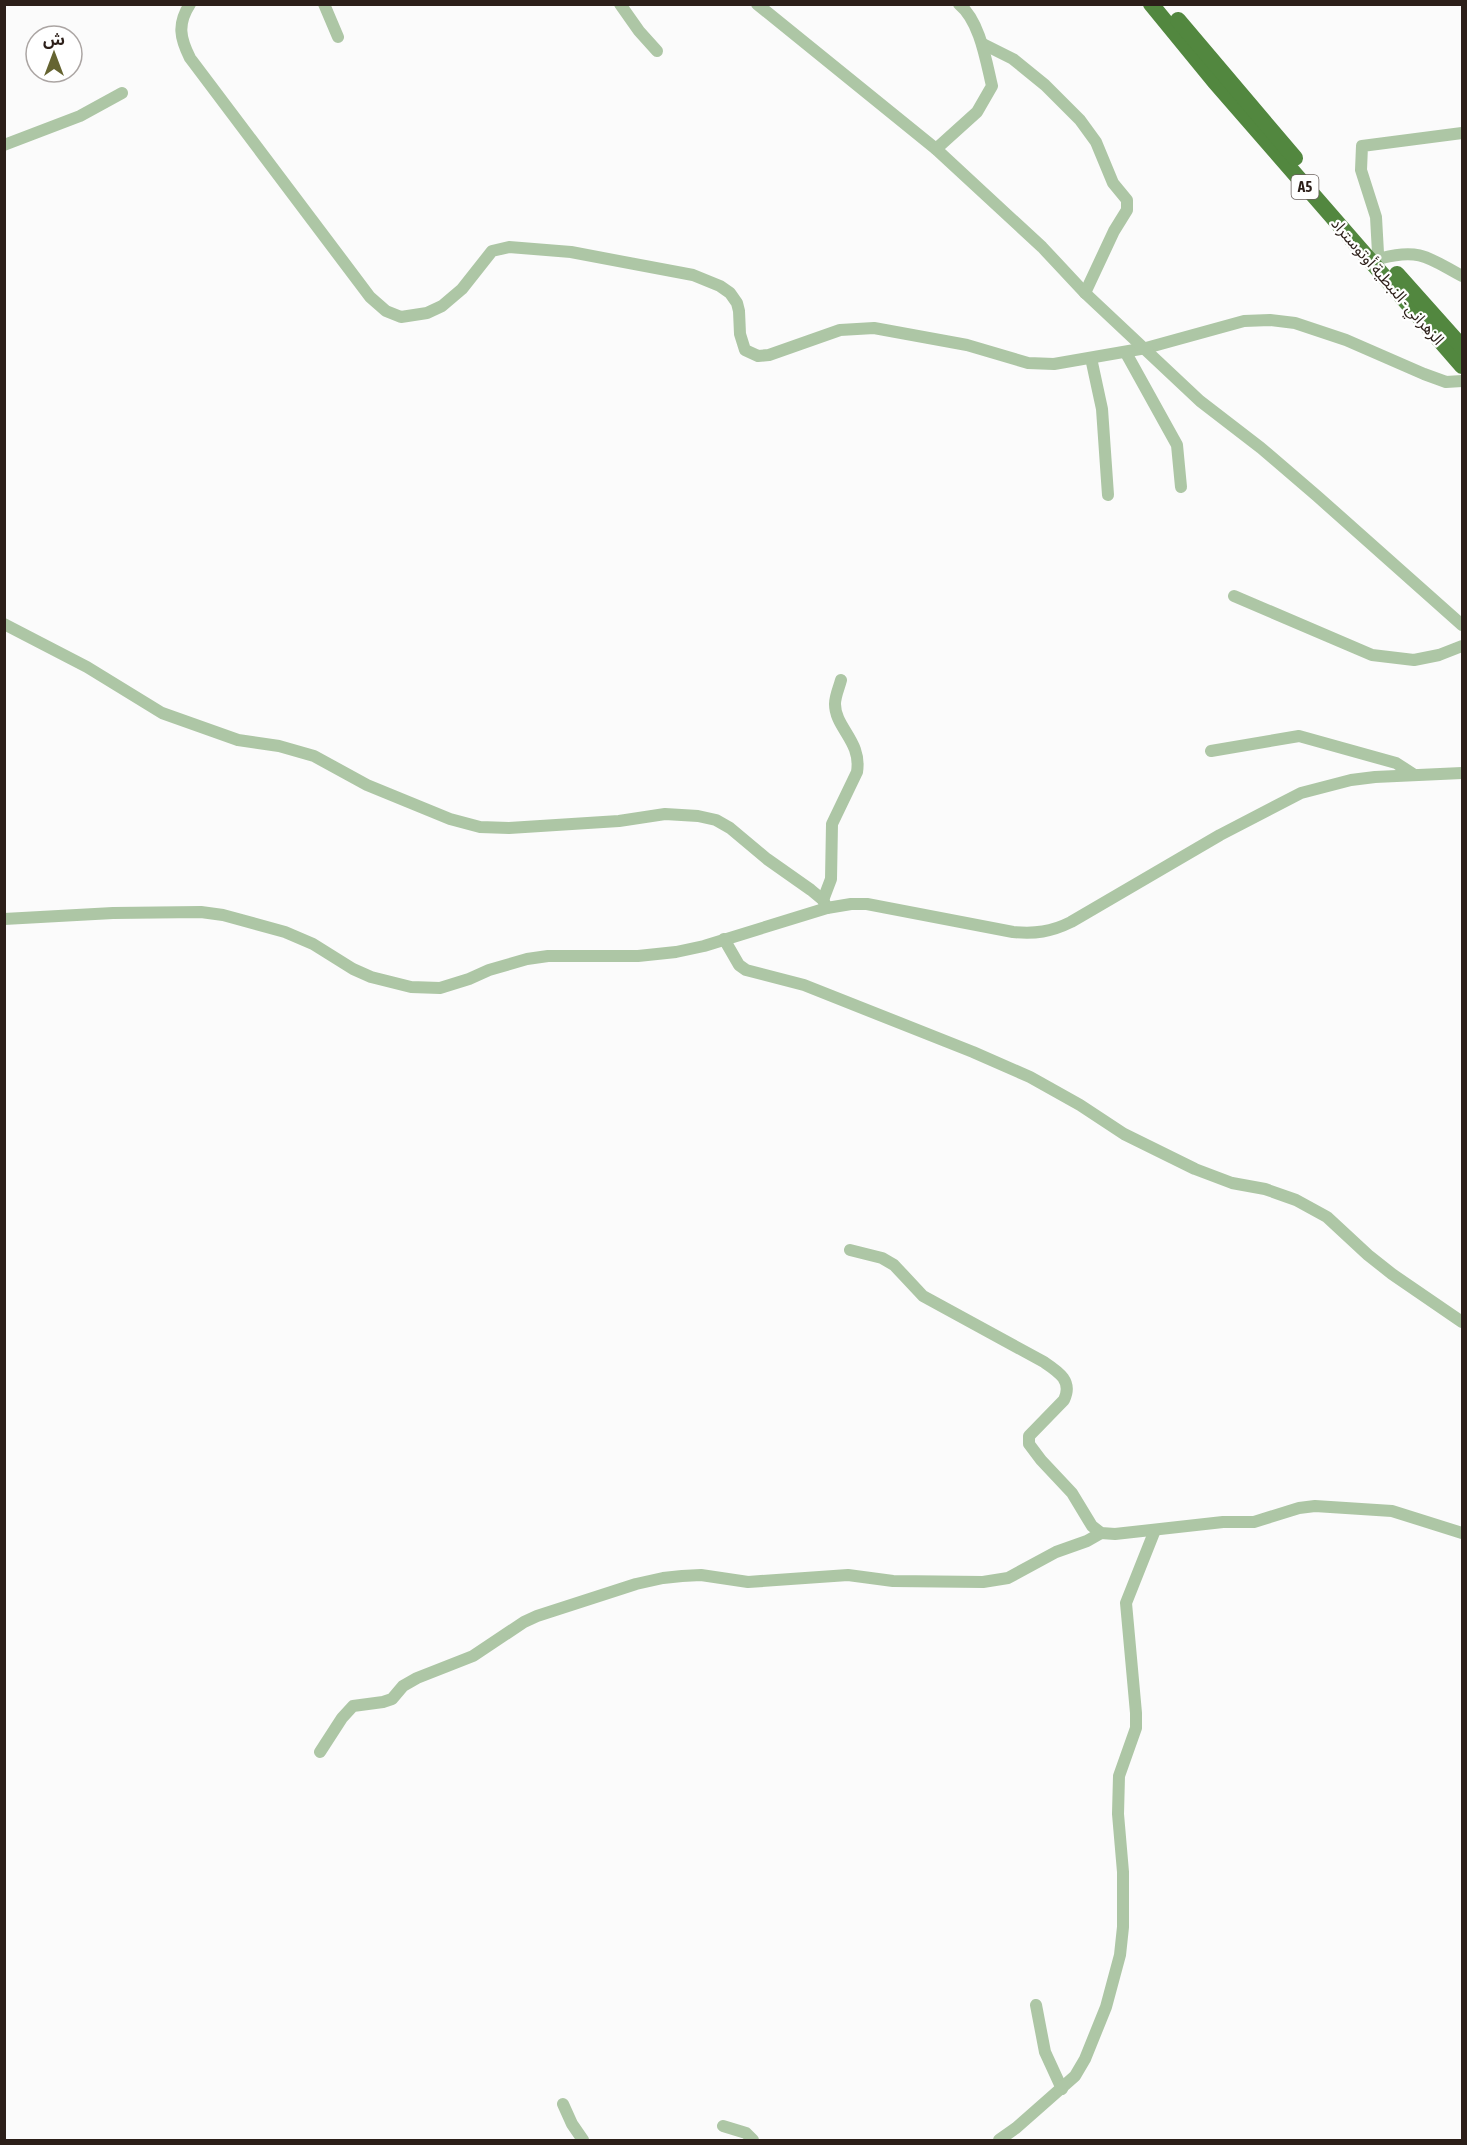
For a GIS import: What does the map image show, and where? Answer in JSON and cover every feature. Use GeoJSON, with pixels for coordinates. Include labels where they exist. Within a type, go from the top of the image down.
{"type":"FeatureCollection","features":[{"type":"Feature","properties":{"kind":"highway","name":"الزهراني - النبطية أوتوستراد"},"geometry":{"type":"LineString","coordinates":[[1151,4],[1214,81],[1384,263]]}},
{"type":"Feature","properties":{"kind":"highway","name":"الزهراني - النبطية أوتوستراد"},"geometry":{"type":"LineString","coordinates":[[1165,4],[1384,263],[1462,366]]}},
{"type":"Feature","properties":{"kind":"highway","name":"الزهراني - النبطية أوتوستراد"},"geometry":{"type":"LineString","coordinates":[[1412,300],[1462,347]]}},
{"type":"Feature","properties":{"kind":"street"},"geometry":{"type":"LineString","coordinates":[[190,4],[180,26],[182,40],[190,58],[370,297],[386,311],[401,317],[427,313],[442,306],[462,290],[492,251],[509,247],[572,252],[693,274],[730,293],[737,303],[740,334],[745,350],[758,356],[769,355],[840,330],[874,328],[967,345],[1028,363],[1054,364],[1126,353],[1245,321],[1270,320],[1295,323],[1326,333],[1446,382],[1462,381]]}},
{"type":"Feature","properties":{"kind":"street"},"geometry":{"type":"LineString","coordinates":[[324,4],[338,37]]}},
{"type":"Feature","properties":{"kind":"street"},"geometry":{"type":"LineString","coordinates":[[620,4],[657,51]]}},
{"type":"Feature","properties":{"kind":"street"},"geometry":{"type":"LineString","coordinates":[[757,4],[936,149],[1042,247],[1085,292],[1200,401],[1261,448],[1462,625]]}},
{"type":"Feature","properties":{"kind":"street"},"geometry":{"type":"LineString","coordinates":[[936,149],[977,112],[992,86],[983,44],[965,9],[959,4]]}},
{"type":"Feature","properties":{"kind":"street"},"geometry":{"type":"LineString","coordinates":[[983,44],[1013,59],[1045,85],[1080,120],[1096,142],[1113,183],[1127,200],[1127,210],[1114,231],[1085,292]]}},
{"type":"Feature","properties":{"kind":"street"},"geometry":{"type":"LineString","coordinates":[[4,145],[80,116],[122,93]]}},
{"type":"Feature","properties":{"kind":"street"},"geometry":{"type":"LineString","coordinates":[[1462,134],[1362,146],[1361,170],[1376,217],[1384,263],[1401,253],[1416,254],[1462,276]]}},
{"type":"Feature","properties":{"kind":"street"},"geometry":{"type":"LineString","coordinates":[[1126,353],[1177,445],[1181,487]]}},
{"type":"Feature","properties":{"kind":"street"},"geometry":{"type":"LineString","coordinates":[[1091,358],[1102,409],[1108,495]]}},
{"type":"Feature","properties":{"kind":"street"},"geometry":{"type":"LineString","coordinates":[[1234,596],[1372,655],[1414,660],[1439,655],[1462,646]]}},
{"type":"Feature","properties":{"kind":"street"},"geometry":{"type":"LineString","coordinates":[[4,624],[87,667],[162,713],[238,740],[279,746],[314,756],[367,785],[450,819],[480,827],[509,828],[619,821],[666,814],[698,816],[716,820],[730,828],[825,904]]}},
{"type":"Feature","properties":{"kind":"street"},"geometry":{"type":"LineString","coordinates":[[825,904],[831,879],[832,825],[858,765],[854,746],[835,705],[841,681]]}},
{"type":"Feature","properties":{"kind":"street"},"geometry":{"type":"LineString","coordinates":[[1211,750],[1272,741],[1294,735],[1396,763],[1413,774]]}},
{"type":"Feature","properties":{"kind":"street"},"geometry":{"type":"LineString","coordinates":[[4,919],[113,913],[201,912],[223,915],[285,932],[313,944],[352,969],[371,977],[411,987],[426,988],[452,985],[489,970],[527,959],[548,956],[655,955],[695,948],[825,904],[867,904],[1013,932],[1044,932],[1071,922],[1220,835],[1301,793],[1351,780],[1413,774],[1462,773]]}},
{"type":"Feature","properties":{"kind":"street"},"geometry":{"type":"LineString","coordinates":[[724,939],[739,965],[746,970],[804,986],[973,1052],[1030,1077],[1080,1105],[1124,1134],[1195,1169],[1232,1183],[1280,1194],[1313,1208],[1341,1228],[1368,1256],[1462,1322]]}},
{"type":"Feature","properties":{"kind":"street"},"geometry":{"type":"LineString","coordinates":[[850,1250],[882,1258],[894,1265],[923,1296],[1044,1362],[1062,1375],[1066,1382],[1067,1394],[1064,1400],[1029,1436],[1029,1444],[1072,1493],[1092,1526],[1101,1533],[1115,1534],[1223,1522],[1254,1522],[1299,1508],[1315,1506],[1392,1511],[1462,1533]]}},
{"type":"Feature","properties":{"kind":"street"},"geometry":{"type":"LineString","coordinates":[[999,2140],[1062,2089],[1079,2071],[1106,2007],[1120,1955],[1123,1927],[1123,1872],[1118,1814],[1119,1776],[1136,1728],[1126,1603],[1155,1530]]}},
{"type":"Feature","properties":{"kind":"street"},"geometry":{"type":"LineString","coordinates":[[320,1752],[352,1706],[392,1699],[403,1686],[417,1678],[473,1656],[524,1622],[548,1611],[577,1604],[636,1584],[663,1578],[701,1575],[748,1582],[848,1575],[893,1581],[984,1582],[1008,1578],[1056,1552],[1087,1541],[1101,1533]]}},
{"type":"Feature","properties":{"kind":"street"},"geometry":{"type":"LineString","coordinates":[[1036,2005],[1045,2052],[1062,2089]]}},
{"type":"Feature","properties":{"kind":"street"},"geometry":{"type":"LineString","coordinates":[[563,2104],[572,2124],[583,2140]]}},
{"type":"Feature","properties":{"kind":"street"},"geometry":{"type":"LineString","coordinates":[[723,2126],[746,2133],[753,2140]]}}]}
